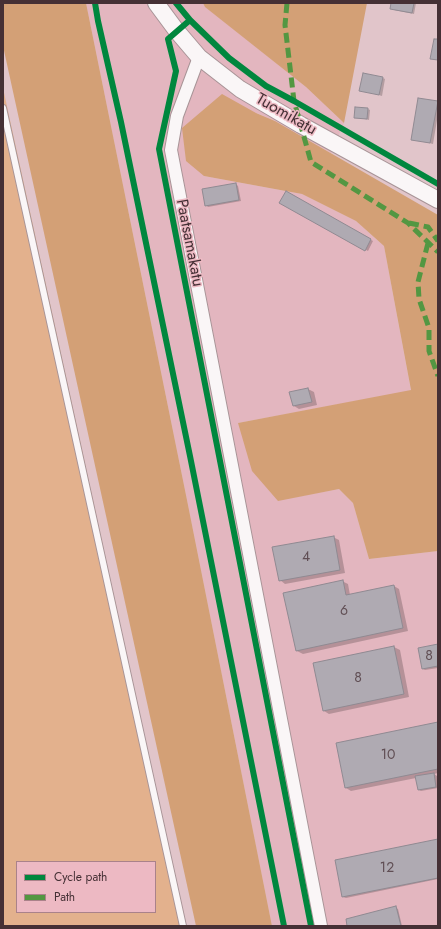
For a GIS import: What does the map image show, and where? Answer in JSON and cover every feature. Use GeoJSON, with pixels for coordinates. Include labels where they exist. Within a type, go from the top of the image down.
{"type":"FeatureCollection","features":[{"type":"Feature","properties":{"kind":"street","name":"Tuomikatu"},"geometry":{"type":"LineString","coordinates":[[156,3],[199,57],[240,89],[301,125],[438,200]]}},
{"type":"Feature","properties":{"kind":"street","name":"Paatsamakatu"},"geometry":{"type":"LineString","coordinates":[[199,57],[177,116],[171,150],[321,926]]}},
{"type":"Feature","properties":{"kind":"lane"},"geometry":{"type":"LineString","coordinates":[[3,108],[183,926]]}},
{"type":"Feature","properties":{"kind":"shaded area"},"geometry":{"type":"Polygon","coordinates":[[[3,3],[86,3],[272,926],[196,926],[3,46],[3,3]]]}},
{"type":"Feature","properties":{"kind":"shaded area"},"geometry":{"type":"Polygon","coordinates":[[[86,3],[203,3],[206,7],[306,87],[344,123],[331,153],[275,121],[257,113],[204,176],[302,194],[356,221],[384,246],[411,391],[238,423],[278,500],[339,489],[353,503],[369,559],[438,551],[438,926],[272,926],[86,3]]]}},
{"type":"Feature","properties":{"kind":"shaded area"},"geometry":{"type":"Polygon","coordinates":[[[203,3],[367,3],[344,123],[306,87],[205,7],[203,3]]]}},
{"type":"Feature","properties":{"kind":"shaded area"},"geometry":{"type":"Polygon","coordinates":[[[3,88],[186,926],[3,926],[3,88]]]}},
{"type":"Feature","properties":{"kind":"shaded area"},"geometry":{"type":"Polygon","coordinates":[[[222,94],[256,113],[275,121],[438,215],[438,551],[369,559],[353,503],[339,489],[278,501],[252,471],[238,423],[411,390],[384,246],[356,221],[302,194],[204,176],[186,161],[182,128],[222,94]]]}},
{"type":"Feature","properties":{"kind":"building"},"geometry":{"type":"Polygon","coordinates":[[[391,3],[414,3],[412,13],[390,9],[391,3]]]}},
{"type":"Feature","properties":{"kind":"building"},"geometry":{"type":"Polygon","coordinates":[[[434,39],[438,39],[438,60],[430,59],[434,39]]]}},
{"type":"Feature","properties":{"kind":"building"},"geometry":{"type":"Polygon","coordinates":[[[363,73],[383,77],[379,95],[359,91],[363,73]]]}},
{"type":"Feature","properties":{"kind":"building"},"geometry":{"type":"Polygon","coordinates":[[[418,98],[438,101],[430,143],[411,140],[418,98]]]}},
{"type":"Feature","properties":{"kind":"building"},"geometry":{"type":"Polygon","coordinates":[[[355,107],[368,108],[367,119],[354,118],[355,107]]]}},
{"type":"Feature","properties":{"kind":"building"},"geometry":{"type":"Polygon","coordinates":[[[236,183],[239,200],[205,206],[202,189],[236,183]]]}},
{"type":"Feature","properties":{"kind":"building"},"geometry":{"type":"Polygon","coordinates":[[[286,191],[371,239],[365,251],[279,203],[286,191]]]}},
{"type":"Feature","properties":{"kind":"building"},"geometry":{"type":"Polygon","coordinates":[[[308,388],[312,402],[293,406],[289,392],[308,388]]]}},
{"type":"Feature","properties":{"kind":"building"},"geometry":{"type":"Polygon","coordinates":[[[334,536],[340,570],[279,581],[272,547],[334,536]]]}},
{"type":"Feature","properties":{"kind":"building"},"geometry":{"type":"Polygon","coordinates":[[[343,580],[346,595],[394,585],[403,628],[296,651],[283,593],[343,580]]]}},
{"type":"Feature","properties":{"kind":"building"},"geometry":{"type":"Polygon","coordinates":[[[438,644],[438,666],[422,669],[418,648],[438,644]]]}},
{"type":"Feature","properties":{"kind":"building"},"geometry":{"type":"Polygon","coordinates":[[[394,646],[404,694],[323,711],[313,663],[394,646]]]}},
{"type":"Feature","properties":{"kind":"building"},"geometry":{"type":"Polygon","coordinates":[[[438,722],[438,769],[345,788],[336,743],[438,722]]]}},
{"type":"Feature","properties":{"kind":"building"},"geometry":{"type":"Polygon","coordinates":[[[434,773],[436,787],[418,790],[415,776],[434,773]]]}},
{"type":"Feature","properties":{"kind":"building"},"geometry":{"type":"Polygon","coordinates":[[[438,839],[438,878],[342,897],[335,860],[438,839]]]}},
{"type":"Feature","properties":{"kind":"building"},"geometry":{"type":"Polygon","coordinates":[[[396,906],[401,926],[347,926],[346,919],[396,906]]]}},
{"type":"Feature","properties":{"kind":"marked path"},"geometry":{"type":"LineString","coordinates":[[287,3],[285,25],[294,101],[311,162],[408,223],[438,252]]}},
{"type":"Feature","properties":{"kind":"marked path"},"geometry":{"type":"LineString","coordinates":[[409,223],[428,227],[438,241]]}},
{"type":"Feature","properties":{"kind":"marked path"},"geometry":{"type":"LineString","coordinates":[[428,243],[418,282],[419,299],[429,328],[429,351],[438,376]]}},
{"type":"Feature","properties":{"kind":"cycle path"},"geometry":{"type":"LineString","coordinates":[[95,3],[190,456],[284,926]]}},
{"type":"Feature","properties":{"kind":"cycle path"},"geometry":{"type":"LineString","coordinates":[[176,3],[190,20],[229,58],[266,86],[438,184]]}},
{"type":"Feature","properties":{"kind":"cycle path"},"geometry":{"type":"LineString","coordinates":[[190,20],[168,39],[176,71],[159,149],[311,926]]}}]}
